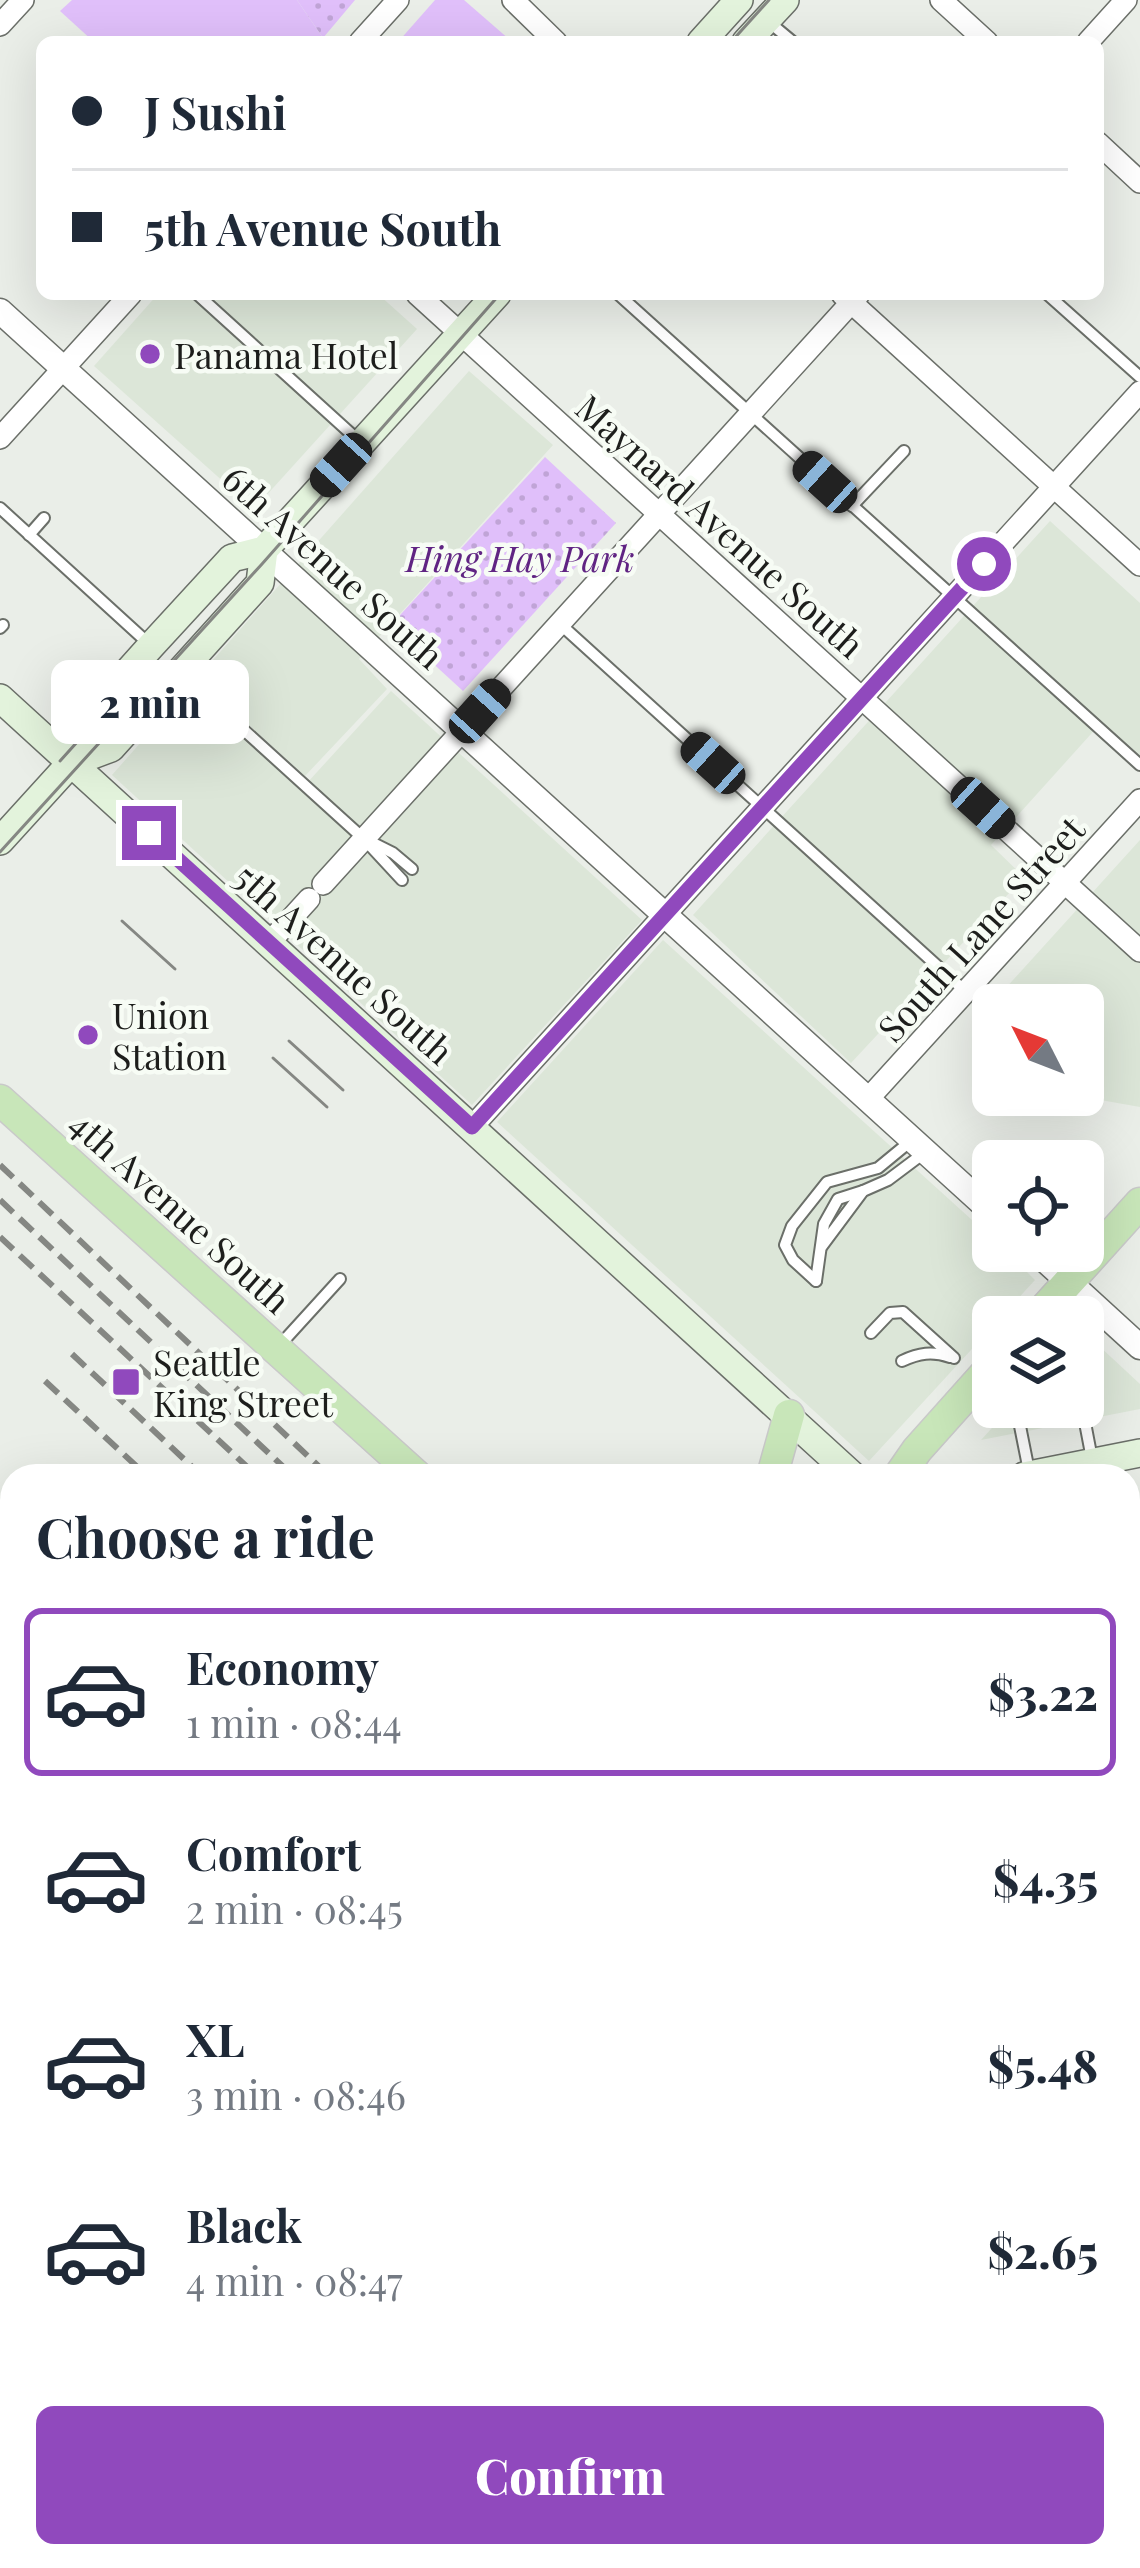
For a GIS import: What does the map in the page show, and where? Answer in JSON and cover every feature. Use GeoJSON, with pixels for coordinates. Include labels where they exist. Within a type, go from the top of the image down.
{"type":"FeatureCollection","features":[{"type":"Feature","properties":{"kind":"main road"},"geometry":{"type":"LineString","coordinates":[[706,36],[739,0]]}},
{"type":"Feature","properties":{"kind":"main road"},"geometry":{"type":"LineString","coordinates":[[752,36],[776,10]]}},
{"type":"Feature","properties":{"kind":"main road"},"geometry":{"type":"LineString","coordinates":[[0,841],[71,763],[82,723],[151,646],[232,558],[264,550],[491,300]]}},
{"type":"Feature","properties":{"kind":"main road"},"geometry":{"type":"LineString","coordinates":[[71,763],[111,748],[180,672],[260,583],[264,550]]}},
{"type":"Feature","properties":{"kind":"main road","name":"5th Avenue South"},"geometry":{"type":"LineString","coordinates":[[0,698],[840,1464]]}},
{"type":"Feature","properties":{"kind":"main road","name":"4th Avenue South"},"geometry":{"type":"LineString","coordinates":[[0,1100],[404,1464]]}},
{"type":"Feature","properties":{"kind":"main road"},"geometry":{"type":"LineString","coordinates":[[0,1123],[50,1148]]}},
{"type":"Feature","properties":{"kind":"main road"},"geometry":{"type":"LineString","coordinates":[[1056,1296],[1140,1203]]}},
{"type":"Feature","properties":{"kind":"main road"},"geometry":{"type":"LineString","coordinates":[[907,1464],[972,1396]]}},
{"type":"Feature","properties":{"kind":"main road"},"geometry":{"type":"LineString","coordinates":[[775,1464],[789,1415]]}},
{"type":"Feature","properties":{"kind":"main road"},"geometry":{"type":"LineString","coordinates":[[1083,1464],[1140,1453]]}},
{"type":"Feature","properties":{"kind":"street"},"geometry":{"type":"LineString","coordinates":[[0,25],[23,0]]}},
{"type":"Feature","properties":{"kind":"street"},"geometry":{"type":"LineString","coordinates":[[365,36],[398,0]]}},
{"type":"Feature","properties":{"kind":"street"},"geometry":{"type":"LineString","coordinates":[[941,0],[980,36]]}},
{"type":"Feature","properties":{"kind":"street"},"geometry":{"type":"LineString","coordinates":[[1093,36],[1126,0]]}},
{"type":"Feature","properties":{"kind":"street"},"geometry":{"type":"LineString","coordinates":[[525,4],[546,36]]}},
{"type":"Feature","properties":{"kind":"street"},"geometry":{"type":"LineString","coordinates":[[1104,149],[1140,182]]}},
{"type":"Feature","properties":{"kind":"street"},"geometry":{"type":"LineString","coordinates":[[0,438],[126,300]]}},
{"type":"Feature","properties":{"kind":"street","name":"Maynard Avenue South"},"geometry":{"type":"LineString","coordinates":[[423,300],[1140,951]]}},
{"type":"Feature","properties":{"kind":"street"},"geometry":{"type":"LineString","coordinates":[[269,943],[847,300]]}},
{"type":"Feature","properties":{"kind":"street"},"geometry":{"type":"LineString","coordinates":[[853,300],[1140,566]]}},
{"type":"Feature","properties":{"kind":"street","name":"6th Avenue South"},"geometry":{"type":"LineString","coordinates":[[0,310],[972,1194]]}},
{"type":"Feature","properties":{"kind":"street"},"geometry":{"type":"LineString","coordinates":[[472,1127],[1140,392]]}},
{"type":"Feature","properties":{"kind":"street","name":"South Lane Street"},"geometry":{"type":"LineString","coordinates":[[868,1100],[1140,800]]}},
{"type":"Feature","properties":{"kind":"street"},"geometry":{"type":"LineString","coordinates":[[1058,1272],[1140,1347]]}},
{"type":"Feature","properties":{"kind":"lane"},"geometry":{"type":"LineString","coordinates":[[204,300],[361,443]]}},
{"type":"Feature","properties":{"kind":"lane"},"geometry":{"type":"LineString","coordinates":[[625,300],[1140,765]]}},
{"type":"Feature","properties":{"kind":"lane"},"geometry":{"type":"LineString","coordinates":[[1054,300],[1140,377]]}},
{"type":"Feature","properties":{"kind":"lane"},"geometry":{"type":"LineString","coordinates":[[852,506],[904,451]]}},
{"type":"Feature","properties":{"kind":"lane"},"geometry":{"type":"LineString","coordinates":[[0,508],[151,646]]}},
{"type":"Feature","properties":{"kind":"lane"},"geometry":{"type":"LineString","coordinates":[[29,535],[44,518]]}},
{"type":"Feature","properties":{"kind":"lane"},"geometry":{"type":"LineString","coordinates":[[560,623],[966,992]]}},
{"type":"Feature","properties":{"kind":"lane"},"geometry":{"type":"LineString","coordinates":[[180,672],[364,839],[402,880]]}},
{"type":"Feature","properties":{"kind":"lane"},"geometry":{"type":"LineString","coordinates":[[364,839],[394,853],[412,869]]}},
{"type":"Feature","properties":{"kind":"lane"},"geometry":{"type":"LineString","coordinates":[[919,1146],[888,1180],[863,1191],[822,1246],[816,1281],[793,1260],[785,1245],[793,1226],[827,1182],[878,1168],[919,1146]]}},
{"type":"Feature","properties":{"kind":"lane"},"geometry":{"type":"LineString","coordinates":[[277,1348],[340,1280]]}},
{"type":"Feature","properties":{"kind":"lane"},"geometry":{"type":"LineString","coordinates":[[872,1333],[890,1313],[903,1312],[954,1358],[937,1352],[918,1353],[902,1361]]}},
{"type":"Feature","properties":{"kind":"lane"},"geometry":{"type":"LineString","coordinates":[[1016,1428],[1024,1464]]}},
{"type":"Feature","properties":{"kind":"lane"},"geometry":{"type":"LineString","coordinates":[[1086,1428],[1093,1462]]}},
{"type":"Feature","properties":{"kind":"shaded area"},"geometry":{"type":"Polygon","coordinates":[[[153,300],[385,300],[417,329],[254,509],[94,366],[153,300]]]}},
{"type":"Feature","properties":{"kind":"shaded area"},"geometry":{"type":"Polygon","coordinates":[[[469,371],[553,445],[359,659],[387,689],[305,776],[197,678],[469,371]]]}},
{"type":"Feature","properties":{"kind":"shaded area"},"geometry":{"type":"Polygon","coordinates":[[[1050,521],[1140,603],[1140,758],[1100,724],[991,845],[1024,877],[851,1063],[693,915],[1050,521]]]}},
{"type":"Feature","properties":{"kind":"shaded area"},"geometry":{"type":"Polygon","coordinates":[[[194,682],[307,783],[391,691],[642,920],[472,1105],[112,775],[194,682]]]}},
{"type":"Feature","properties":{"kind":"shaded area"},"geometry":{"type":"Polygon","coordinates":[[[1140,840],[1140,1107],[1104,1101],[1104,984],[1009,984],[1140,840]]]}},
{"type":"Feature","properties":{"kind":"shaded area"},"geometry":{"type":"Polygon","coordinates":[[[663,940],[972,1220],[972,1272],[1027,1272],[1035,1280],[1020,1296],[972,1296],[972,1349],[869,1461],[497,1122],[663,940]]]}},
{"type":"Feature","properties":{"kind":"shaded area"},"geometry":{"type":"Polygon","coordinates":[[[1104,1351],[1140,1384],[1140,1409],[1104,1416],[1104,1351]]]}},
{"type":"Feature","properties":{"kind":"shaded area"},"geometry":{"type":"Polygon","coordinates":[[[992,1428],[1043,1428],[981,1440],[992,1428]]]}},
{"type":"Feature","properties":{"kind":"green space"},"geometry":{"type":"Polygon","coordinates":[[[72,0],[297,0],[322,36],[87,36],[60,11],[72,0]]]}},
{"type":"Feature","properties":{"kind":"green space"},"geometry":{"type":"Polygon","coordinates":[[[297,0],[355,0],[325,36],[297,0]]]}},
{"type":"Feature","properties":{"kind":"green space"},"geometry":{"type":"Polygon","coordinates":[[[435,0],[464,0],[505,36],[403,36],[435,0]]]}},
{"type":"Feature","properties":{"kind":"green space","name":"Hing Hay Park"},"geometry":{"type":"Polygon","coordinates":[[[545,457],[616,523],[463,691],[391,625],[545,457]]]}},
{"type":"Feature","properties":{"kind":"tram line"},"geometry":{"type":"LineString","coordinates":[[736,36],[769,0]]}},
{"type":"Feature","properties":{"kind":"tram line"},"geometry":{"type":"LineString","coordinates":[[0,852],[495,300]]}},
{"type":"Feature","properties":{"kind":"tram line"},"geometry":{"type":"LineString","coordinates":[[60,761],[124,690]]}},
{"type":"Feature","properties":{"kind":"tram line"},"geometry":{"type":"LineString","coordinates":[[122,921],[175,969]]}},
{"type":"Feature","properties":{"kind":"tram line"},"geometry":{"type":"LineString","coordinates":[[289,1041],[343,1090]]}},
{"type":"Feature","properties":{"kind":"tram line"},"geometry":{"type":"LineString","coordinates":[[273,1058],[327,1107]]}},
{"type":"Feature","properties":{"kind":"railway"},"geometry":{"type":"LineString","coordinates":[[0,1165],[316,1464]]}},
{"type":"Feature","properties":{"kind":"railway"},"geometry":{"type":"LineString","coordinates":[[0,1200],[280,1464]]}},
{"type":"Feature","properties":{"kind":"railway"},"geometry":{"type":"LineString","coordinates":[[0,1237],[244,1464]]}},
{"type":"Feature","properties":{"kind":"railway"},"geometry":{"type":"LineString","coordinates":[[72,1354],[189,1464]]}},
{"type":"Feature","properties":{"kind":"railway"},"geometry":{"type":"LineString","coordinates":[[45,1381],[134,1464]]}},
{"type":"Feature","properties":{"kind":"place","name":"Panama Hotel"},"geometry":{"type":"Point","coordinates":[150,354]}},
{"type":"Feature","properties":{"kind":"place","name":"Union Station"},"geometry":{"type":"Point","coordinates":[88,1035]}},
{"type":"Feature","properties":{"kind":"place","name":"Seattle King Street"},"geometry":{"type":"Point","coordinates":[126,1382]}},
{"type":"Feature","properties":{"kind":"route"},"geometry":{"type":"LineString","coordinates":[[149,833],[472,1127],[984,564]]}}]}
